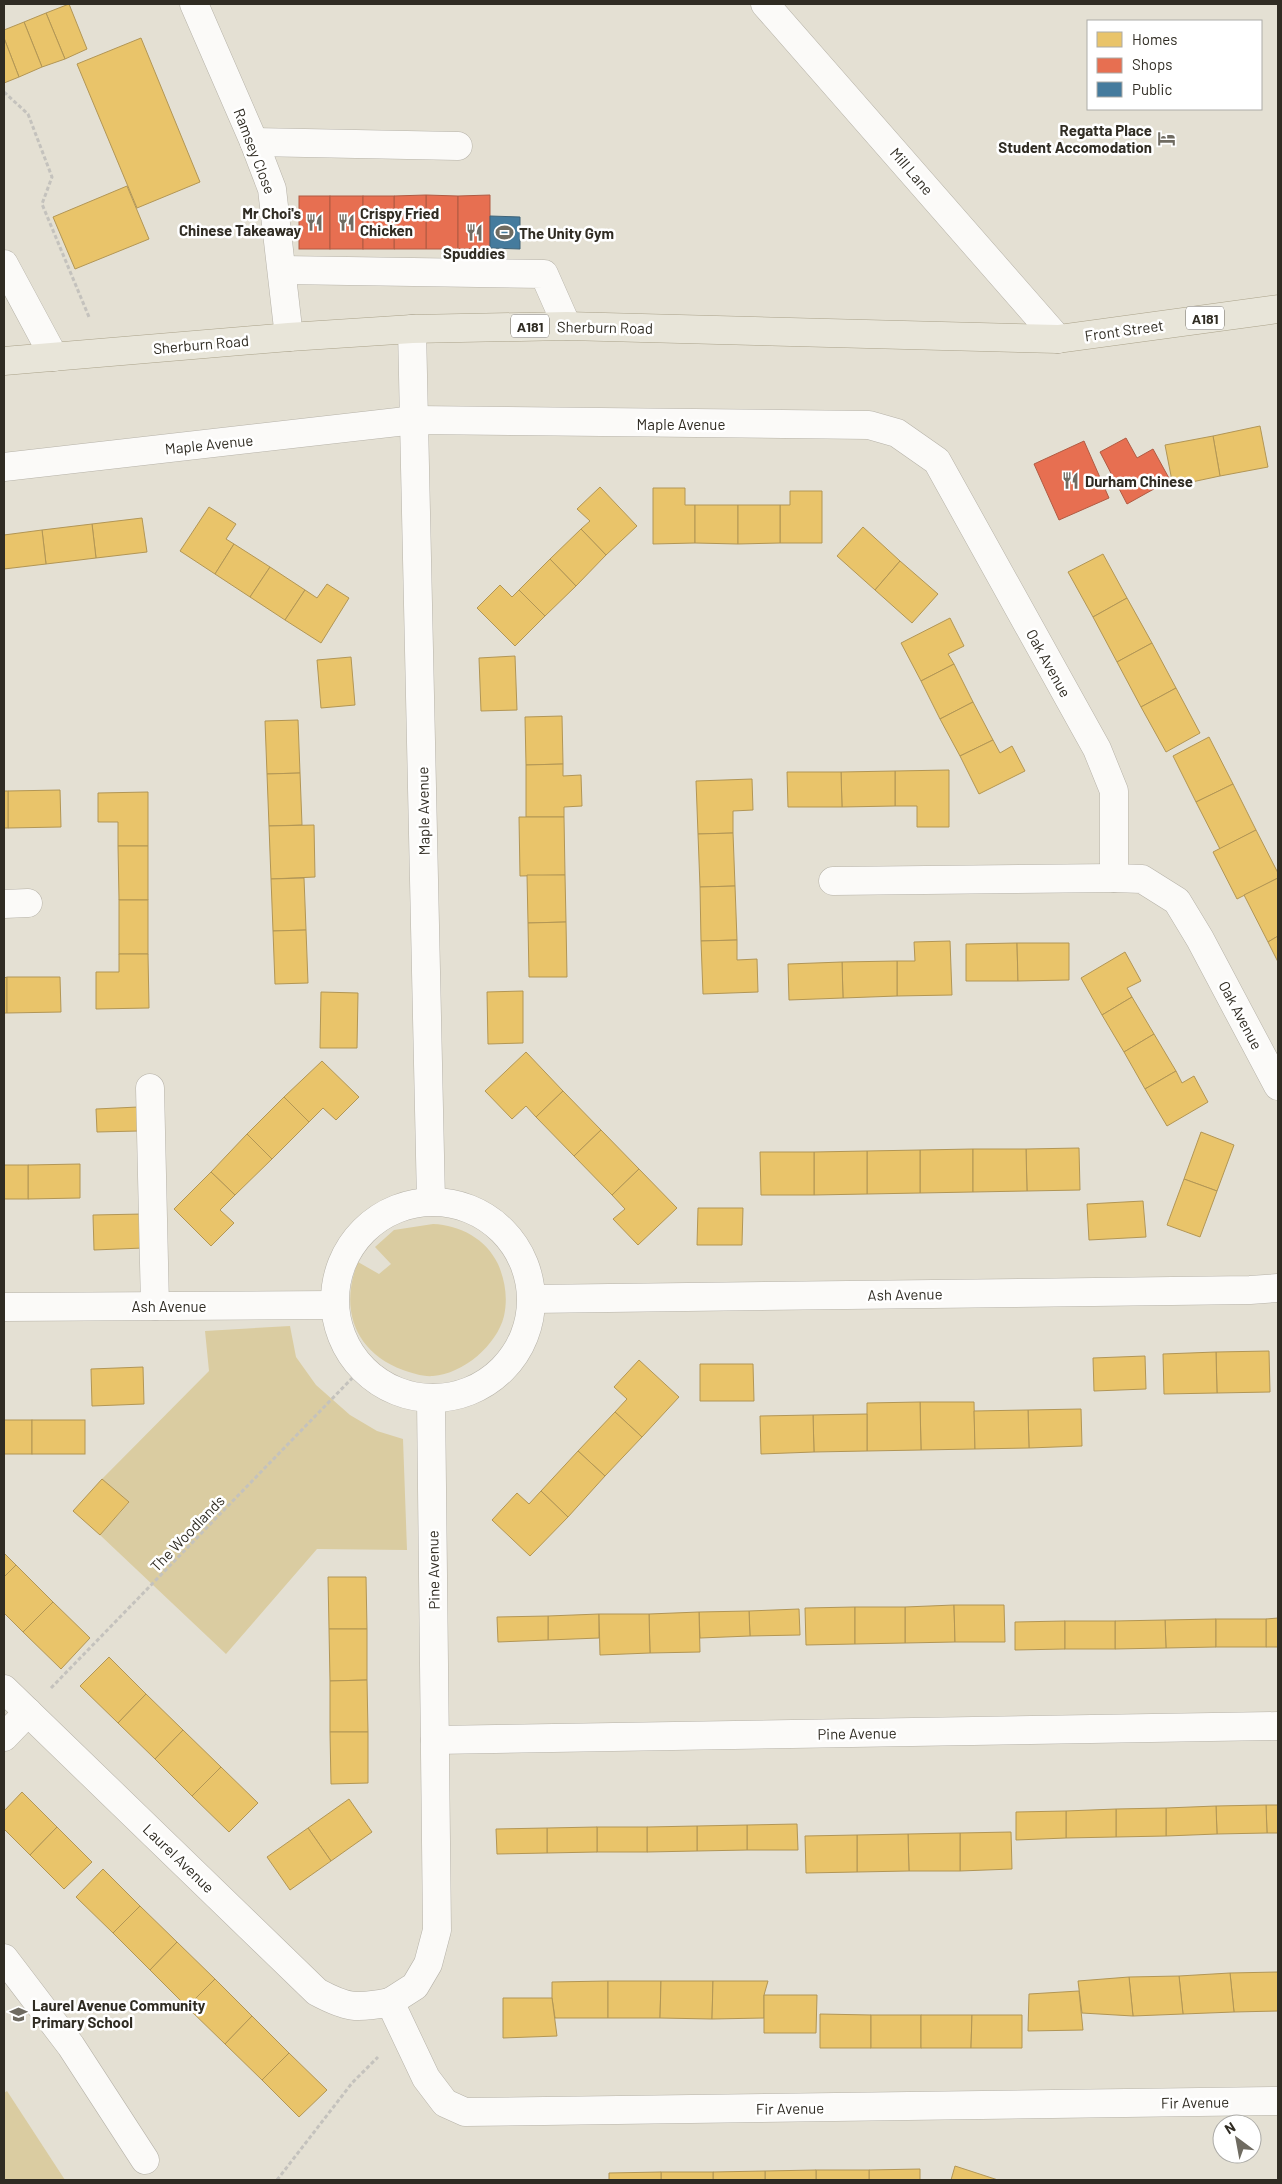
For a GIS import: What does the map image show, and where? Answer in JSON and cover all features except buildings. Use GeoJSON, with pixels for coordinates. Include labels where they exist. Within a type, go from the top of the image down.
{"type":"FeatureCollection","features":[{"type":"Feature","properties":{"kind":"main road","name":"Front Street"},"geometry":{"type":"LineString","coordinates":[[1058,339],[1278,309]]}},
{"type":"Feature","properties":{"kind":"main road","name":"Sherburn Road"},"geometry":{"type":"LineString","coordinates":[[4,361],[289,337],[412,330],[567,326],[1058,339]]}},
{"type":"Feature","properties":{"kind":"street","name":"Ramsey Close"},"geometry":{"type":"LineString","coordinates":[[194,4],[254,142],[272,189],[283,270],[289,337]]}},
{"type":"Feature","properties":{"kind":"street","name":"Mill Lane"},"geometry":{"type":"LineString","coordinates":[[765,4],[1058,339]]}},
{"type":"Feature","properties":{"kind":"street"},"geometry":{"type":"LineString","coordinates":[[254,142],[458,146]]}},
{"type":"Feature","properties":{"kind":"street"},"geometry":{"type":"LineString","coordinates":[[4,264],[54,357]]}},
{"type":"Feature","properties":{"kind":"street"},"geometry":{"type":"LineString","coordinates":[[283,270],[544,274],[567,326]]}},
{"type":"Feature","properties":{"kind":"street","name":"Maple Avenue"},"geometry":{"type":"LineString","coordinates":[[412,330],[431,1201]]}},
{"type":"Feature","properties":{"kind":"street","name":"Maple Avenue"},"geometry":{"type":"LineString","coordinates":[[4,467],[415,420],[868,425],[897,433],[937,461]]}},
{"type":"Feature","properties":{"kind":"street","name":"Oak Avenue"},"geometry":{"type":"LineString","coordinates":[[937,461],[1097,749],[1114,791],[1114,878]]}},
{"type":"Feature","properties":{"kind":"street","name":"Oak Avenue"},"geometry":{"type":"LineString","coordinates":[[833,882],[1142,879],[1176,901],[1200,939],[1278,1086]]}},
{"type":"Feature","properties":{"kind":"street"},"geometry":{"type":"LineString","coordinates":[[150,1088],[155,1306]]}},
{"type":"Feature","properties":{"kind":"street"},"geometry":{"type":"LineString","coordinates":[[431,1201],[466,1207],[492,1221],[514,1244],[527,1271],[532,1298],[526,1332],[503,1369],[468,1392],[431,1399],[396,1392],[361,1369],[342,1338],[334,1305],[341,1264],[359,1234],[390,1211],[431,1201]]}},
{"type":"Feature","properties":{"kind":"street","name":"Ash Avenue"},"geometry":{"type":"LineString","coordinates":[[532,1298],[1250,1290],[1278,1288]]}},
{"type":"Feature","properties":{"kind":"street","name":"Ash Avenue"},"geometry":{"type":"LineString","coordinates":[[4,1307],[334,1305]]}},
{"type":"Feature","properties":{"kind":"street","name":"Pine Avenue"},"geometry":{"type":"LineString","coordinates":[[377,2004],[415,1986],[428,1964],[437,1930],[431,1399]]}},
{"type":"Feature","properties":{"kind":"street","name":"Laurel Avenue"},"geometry":{"type":"LineString","coordinates":[[4,1689],[317,1992],[341,2004],[377,2004]]}},
{"type":"Feature","properties":{"kind":"street"},"geometry":{"type":"LineString","coordinates":[[4,1738],[28,1712]]}},
{"type":"Feature","properties":{"kind":"street","name":"Pine Avenue"},"geometry":{"type":"LineString","coordinates":[[435,1740],[1278,1726]]}},
{"type":"Feature","properties":{"kind":"street"},"geometry":{"type":"LineString","coordinates":[[4,1958],[71,2046],[145,2160]]}},
{"type":"Feature","properties":{"kind":"street","name":"Fir Avenue"},"geometry":{"type":"LineString","coordinates":[[377,2004],[403,2031],[426,2078],[445,2103],[465,2112],[1278,2101]]}},
{"type":"Feature","properties":{"kind":"path"},"geometry":{"type":"LineString","coordinates":[[4,92],[28,114],[52,177],[42,204],[89,317],[92,353]]}},
{"type":"Feature","properties":{"kind":"path","name":"The Woodlands"},"geometry":{"type":"LineString","coordinates":[[28,1712],[361,1369]]}},
{"type":"Feature","properties":{"kind":"path"},"geometry":{"type":"LineString","coordinates":[[278,2180],[352,2084],[403,2031]]}},
{"type":"Feature","properties":{"kind":"shaded area"},"geometry":{"type":"Polygon","coordinates":[[[433,1224],[453,1227],[471,1235],[487,1247],[498,1264],[504,1283],[506,1303],[500,1327],[494,1337],[477,1356],[456,1370],[429,1376],[403,1370],[373,1352],[355,1327],[351,1312],[350,1296],[358,1262],[379,1274],[391,1264],[375,1247],[394,1230],[433,1224]]]}},
{"type":"Feature","properties":{"kind":"shaded area"},"geometry":{"type":"Polygon","coordinates":[[[290,1326],[296,1357],[316,1385],[350,1415],[377,1431],[403,1439],[407,1550],[317,1549],[226,1654],[100,1535],[129,1503],[102,1479],[209,1371],[205,1331],[290,1326]]]}},
{"type":"Feature","properties":{"kind":"shaded area"},"geometry":{"type":"Polygon","coordinates":[[[7,2091],[65,2180],[4,2180],[4,2093],[7,2091]]]}},
{"type":"Feature","properties":{"kind":"place","name":"Regatta Place Student Accomodation"},"geometry":{"type":"Point","coordinates":[1166,139]}},
{"type":"Feature","properties":{"kind":"place","name":"Mr Choi's Chinese Takeaway"},"geometry":{"type":"Point","coordinates":[315,222]}},
{"type":"Feature","properties":{"kind":"place","name":"Crispy Fried Chicken"},"geometry":{"type":"Point","coordinates":[346,222]}},
{"type":"Feature","properties":{"kind":"place","name":"Spuddies"},"geometry":{"type":"Point","coordinates":[474,232]}},
{"type":"Feature","properties":{"kind":"place","name":"The Unity Gym"},"geometry":{"type":"Point","coordinates":[505,233]}},
{"type":"Feature","properties":{"kind":"place","name":"Durham Chinese"},"geometry":{"type":"Point","coordinates":[1071,481]}},
{"type":"Feature","properties":{"kind":"place","name":"Laurel Avenue Community Primary School"},"geometry":{"type":"Point","coordinates":[18,2014]}}]}
